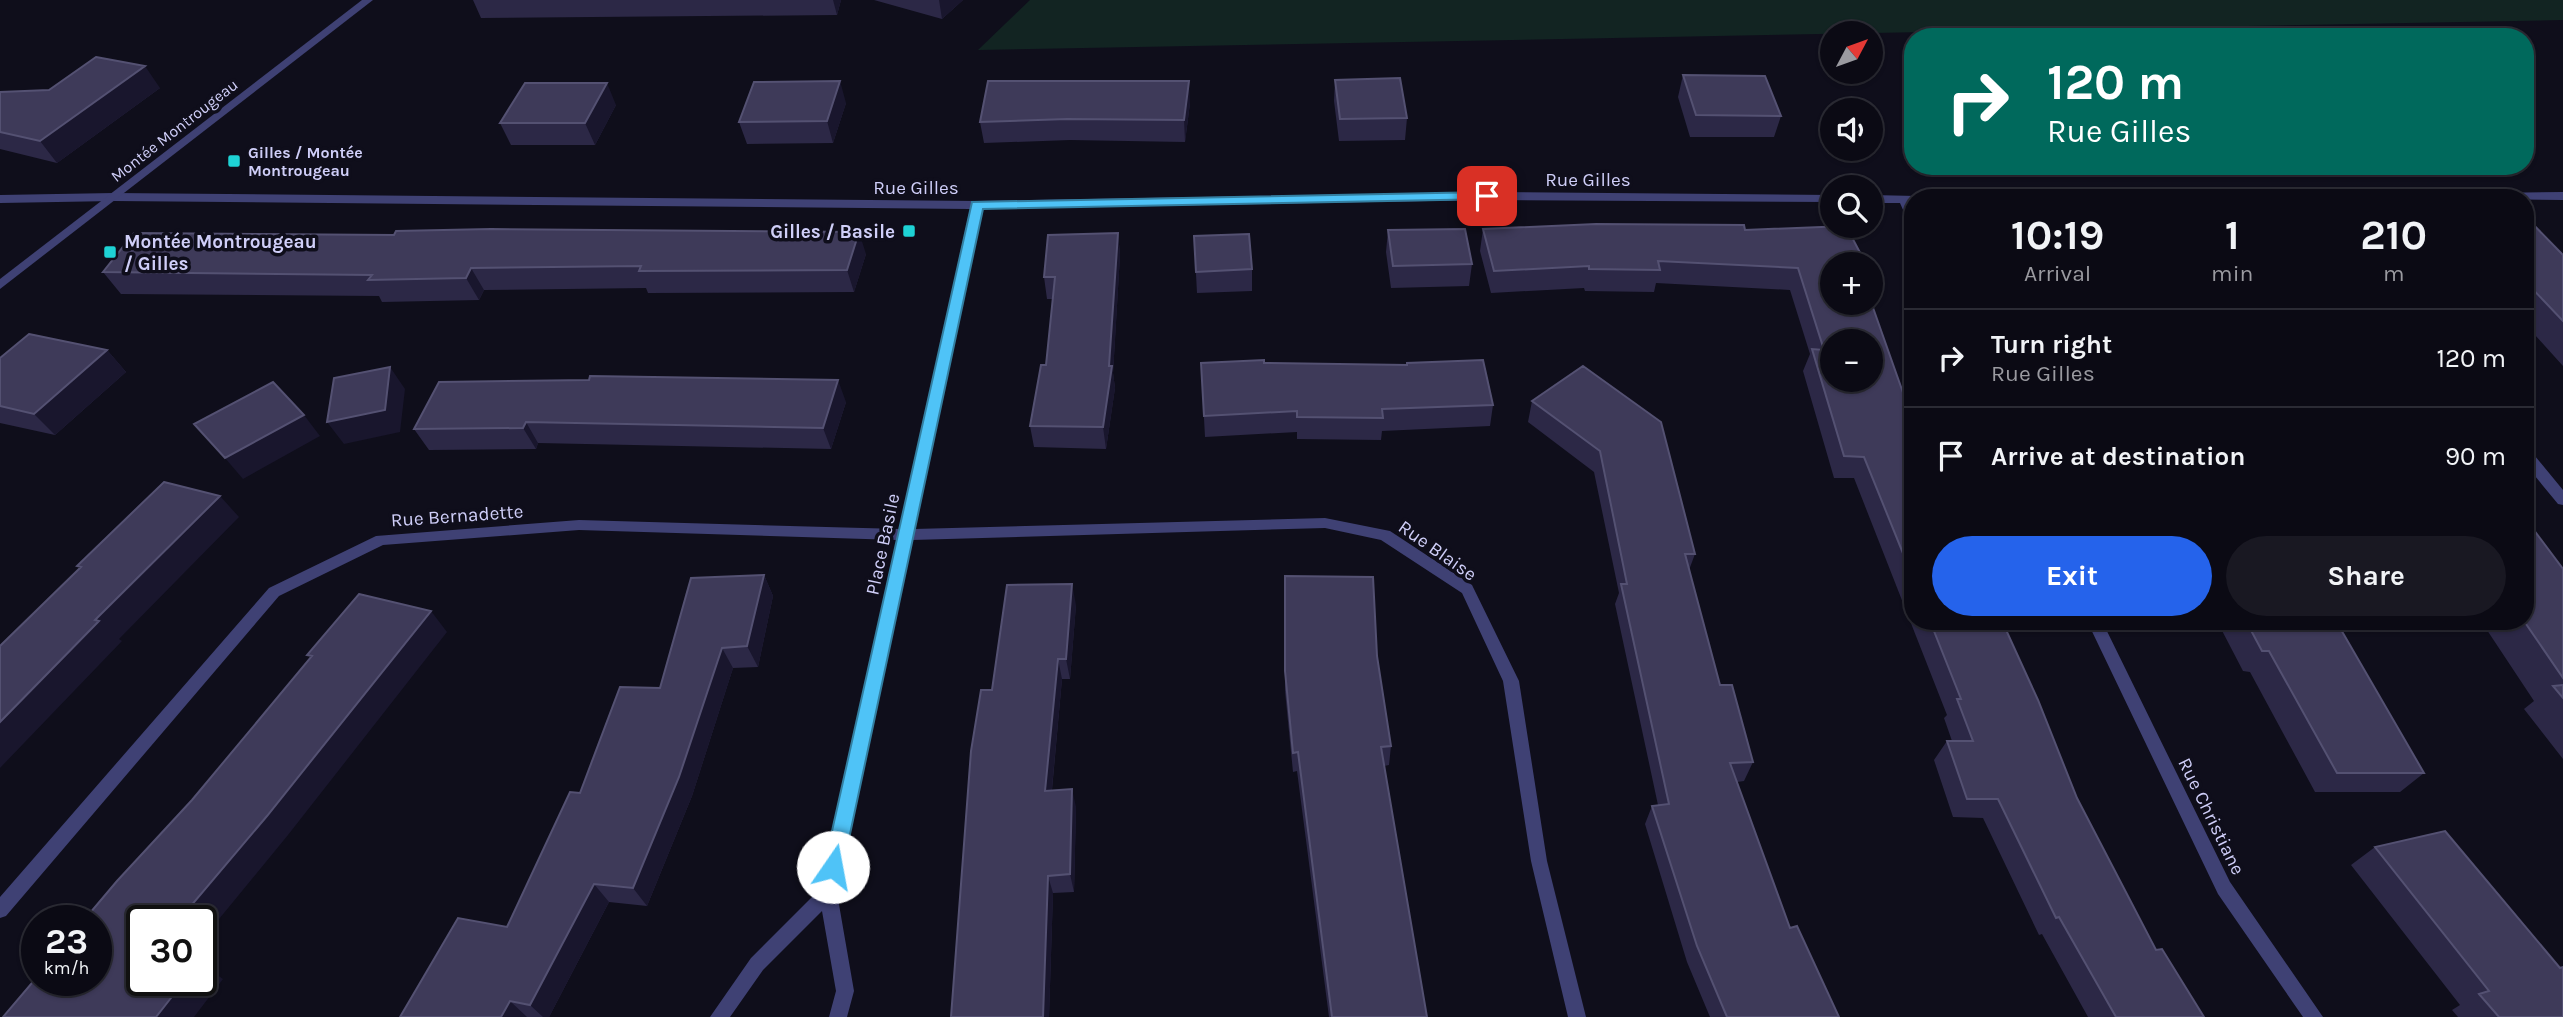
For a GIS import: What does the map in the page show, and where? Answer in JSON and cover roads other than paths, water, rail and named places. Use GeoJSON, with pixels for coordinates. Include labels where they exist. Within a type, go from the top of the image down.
{"type":"FeatureCollection","features":[{"type":"Feature","properties":{"kind":"street","name":"Montée Montrougeau"},"geometry":{"type":"LineString","coordinates":[[0,285],[368,0]]}},
{"type":"Feature","properties":{"kind":"street","name":"Rue Gilles"},"geometry":{"type":"LineString","coordinates":[[0,199],[114,197],[977,205],[1487,196],[1820,198]]}},
{"type":"Feature","properties":{"kind":"street"},"geometry":{"type":"LineString","coordinates":[[2534,196],[2563,196]]}},
{"type":"Feature","properties":{"kind":"street"},"geometry":{"type":"LineString","coordinates":[[1883,199],[1904,199]]}},
{"type":"Feature","properties":{"kind":"street","name":"Place Basile"},"geometry":{"type":"LineString","coordinates":[[838,1017],[845,990],[828,893],[977,205]]}},
{"type":"Feature","properties":{"kind":"street"},"geometry":{"type":"LineString","coordinates":[[2534,465],[2563,500]]}},
{"type":"Feature","properties":{"kind":"street","name":"Rue Blaise"},"geometry":{"type":"LineString","coordinates":[[905,535],[1325,523],[1385,535],[1467,589],[1511,681],[1539,861],[1577,1017]]}},
{"type":"Feature","properties":{"kind":"street","name":"Rue Bernadette"},"geometry":{"type":"LineString","coordinates":[[0,910],[274,592],[381,540],[579,525],[905,535]]}},
{"type":"Feature","properties":{"kind":"street","name":"Rue Christiane"},"geometry":{"type":"LineString","coordinates":[[2098,630],[2224,888],[2314,1017]]}},
{"type":"Feature","properties":{"kind":"street"},"geometry":{"type":"LineString","coordinates":[[719,1017],[757,964],[828,893]]}},
{"type":"Feature","properties":{"kind":"place","name":"Gilles / Montée Montrougeau"},"geometry":{"type":"Point","coordinates":[234,161]}},
{"type":"Feature","properties":{"kind":"place","name":"Gilles / Basile"},"geometry":{"type":"Point","coordinates":[909,231]}},
{"type":"Feature","properties":{"kind":"place","name":"Montée Montrougeau / Gilles"},"geometry":{"type":"Point","coordinates":[110,252]}}]}
